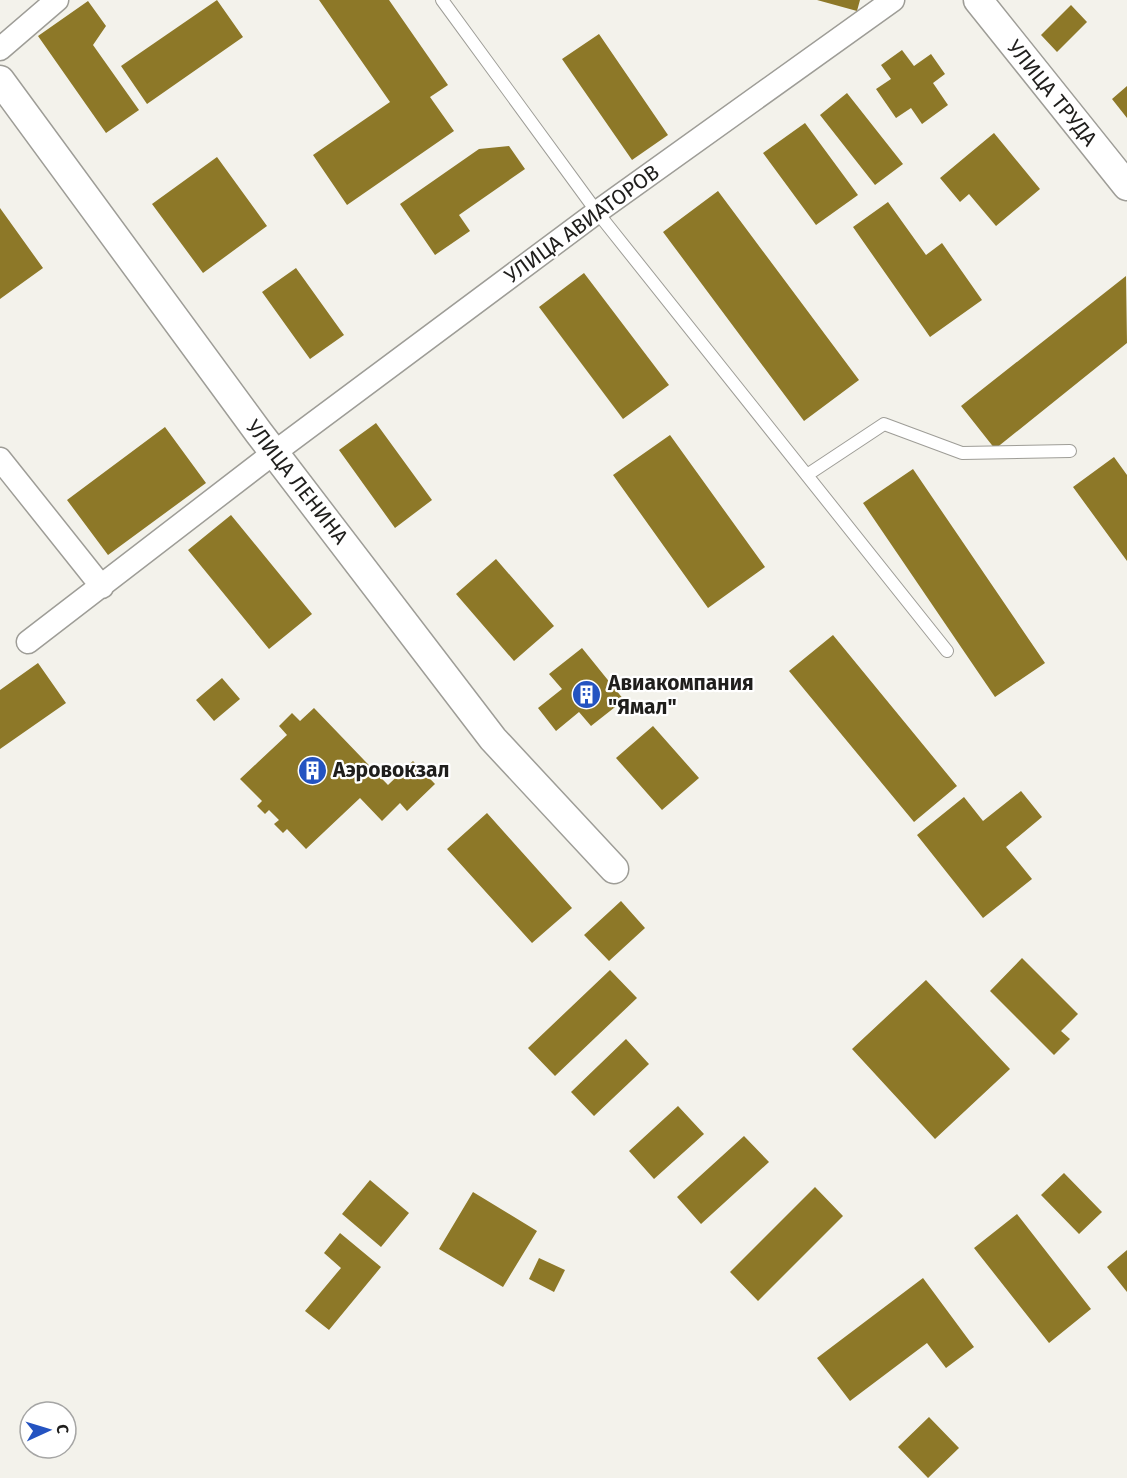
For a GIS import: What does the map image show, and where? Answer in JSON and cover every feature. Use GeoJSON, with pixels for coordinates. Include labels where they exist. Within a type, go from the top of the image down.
{"type":"FeatureCollection","features":[{"type":"Feature","properties":{"kind":"street"},"geometry":{"type":"LineString","coordinates":[[0,49],[57,0]]}},
{"type":"Feature","properties":{"kind":"street","name":"УЛИЦА АВИАТОРОВ"},"geometry":{"type":"LineString","coordinates":[[28,642],[274,452],[597,212],[893,0]]}},
{"type":"Feature","properties":{"kind":"street","name":"УЛИЦА ТРУДА"},"geometry":{"type":"LineString","coordinates":[[978,0],[1127,186]]}},
{"type":"Feature","properties":{"kind":"street","name":"УЛИЦА ЛЕНИНА"},"geometry":{"type":"LineString","coordinates":[[0,80],[274,452],[493,739],[614,869]]}},
{"type":"Feature","properties":{"kind":"street"},"geometry":{"type":"LineString","coordinates":[[0,459],[102,587]]}},
{"type":"Feature","properties":{"kind":"lane"},"geometry":{"type":"LineString","coordinates":[[442,0],[597,212],[947,651]]}},
{"type":"Feature","properties":{"kind":"lane"},"geometry":{"type":"LineString","coordinates":[[807,475],[884,424],[962,453],[1070,451]]}},
{"type":"Feature","properties":{"kind":"building"},"geometry":{"type":"Polygon","coordinates":[[[217,0],[243,37],[147,104],[121,66],[217,0]]]}},
{"type":"Feature","properties":{"kind":"building"},"geometry":{"type":"Polygon","coordinates":[[[319,0],[389,0],[448,85],[430,97],[454,131],[347,205],[313,155],[390,102],[319,0]]]}},
{"type":"Feature","properties":{"kind":"building"},"geometry":{"type":"Polygon","coordinates":[[[817,0],[860,0],[857,11],[817,0]]]}},
{"type":"Feature","properties":{"kind":"building"},"geometry":{"type":"Polygon","coordinates":[[[88,1],[106,26],[93,45],[139,110],[106,133],[38,36],[88,1]]]}},
{"type":"Feature","properties":{"kind":"building"},"geometry":{"type":"Polygon","coordinates":[[[1071,5],[1087,22],[1057,52],[1041,35],[1071,5]]]}},
{"type":"Feature","properties":{"kind":"building"},"geometry":{"type":"Polygon","coordinates":[[[599,34],[668,135],[632,160],[562,59],[599,34]]]}},
{"type":"Feature","properties":{"kind":"building"},"geometry":{"type":"Polygon","coordinates":[[[902,50],[914,66],[931,54],[945,74],[933,83],[948,105],[922,124],[911,108],[896,118],[876,89],[891,79],[881,65],[902,50]]]}},
{"type":"Feature","properties":{"kind":"building"},"geometry":{"type":"Polygon","coordinates":[[[1127,86],[1127,118],[1112,99],[1127,86]]]}},
{"type":"Feature","properties":{"kind":"building"},"geometry":{"type":"Polygon","coordinates":[[[847,93],[903,164],[875,185],[820,115],[847,93]]]}},
{"type":"Feature","properties":{"kind":"building"},"geometry":{"type":"Polygon","coordinates":[[[805,123],[858,195],[816,225],[763,153],[805,123]]]}},
{"type":"Feature","properties":{"kind":"building"},"geometry":{"type":"Polygon","coordinates":[[[994,133],[1040,189],[996,226],[969,194],[960,202],[940,178],[994,133]]]}},
{"type":"Feature","properties":{"kind":"building"},"geometry":{"type":"Polygon","coordinates":[[[509,146],[525,169],[459,215],[470,231],[435,255],[400,204],[479,149],[509,146]]]}},
{"type":"Feature","properties":{"kind":"building"},"geometry":{"type":"Polygon","coordinates":[[[217,157],[267,226],[203,273],[152,204],[217,157]]]}},
{"type":"Feature","properties":{"kind":"building"},"geometry":{"type":"Polygon","coordinates":[[[718,191],[859,380],[804,421],[663,232],[718,191]]]}},
{"type":"Feature","properties":{"kind":"building"},"geometry":{"type":"Polygon","coordinates":[[[888,202],[926,255],[942,243],[982,300],[930,337],[853,227],[888,202]]]}},
{"type":"Feature","properties":{"kind":"building"},"geometry":{"type":"Polygon","coordinates":[[[0,208],[43,268],[0,299],[0,208]]]}},
{"type":"Feature","properties":{"kind":"building"},"geometry":{"type":"Polygon","coordinates":[[[296,268],[344,335],[310,359],[262,292],[296,268]]]}},
{"type":"Feature","properties":{"kind":"building"},"geometry":{"type":"Polygon","coordinates":[[[584,273],[669,385],[623,419],[539,307],[584,273]]]}},
{"type":"Feature","properties":{"kind":"building"},"geometry":{"type":"Polygon","coordinates":[[[1126,276],[1127,343],[995,449],[961,406],[1126,276]]]}},
{"type":"Feature","properties":{"kind":"building"},"geometry":{"type":"Polygon","coordinates":[[[376,423],[432,500],[395,528],[339,450],[376,423]]]}},
{"type":"Feature","properties":{"kind":"building"},"geometry":{"type":"Polygon","coordinates":[[[165,427],[206,483],[108,555],[67,500],[165,427]]]}},
{"type":"Feature","properties":{"kind":"building"},"geometry":{"type":"Polygon","coordinates":[[[670,435],[765,567],[708,608],[613,475],[670,435]]]}},
{"type":"Feature","properties":{"kind":"building"},"geometry":{"type":"Polygon","coordinates":[[[1114,457],[1127,475],[1127,561],[1073,487],[1114,457]]]}},
{"type":"Feature","properties":{"kind":"building"},"geometry":{"type":"Polygon","coordinates":[[[913,469],[1045,663],[995,697],[863,503],[913,469]]]}},
{"type":"Feature","properties":{"kind":"building"},"geometry":{"type":"Polygon","coordinates":[[[231,515],[312,614],[269,649],[188,550],[231,515]]]}},
{"type":"Feature","properties":{"kind":"building"},"geometry":{"type":"Polygon","coordinates":[[[496,559],[554,626],[514,661],[456,594],[496,559]]]}},
{"type":"Feature","properties":{"kind":"building"},"geometry":{"type":"Polygon","coordinates":[[[833,635],[957,786],[914,822],[789,671],[833,635]]]}},
{"type":"Feature","properties":{"kind":"building","name":"Авиакомпания \"Ямал\""},"geometry":{"type":"Polygon","coordinates":[[[582,648],[624,700],[591,726],[579,712],[556,731],[538,708],[562,689],[549,674],[582,648]]]}},
{"type":"Feature","properties":{"kind":"building"},"geometry":{"type":"Polygon","coordinates":[[[38,663],[66,703],[0,749],[0,690],[38,663]]]}},
{"type":"Feature","properties":{"kind":"building"},"geometry":{"type":"Polygon","coordinates":[[[222,678],[240,699],[214,721],[196,700],[222,678]]]}},
{"type":"Feature","properties":{"kind":"building","name":"Аэровокзал"},"geometry":{"type":"Polygon","coordinates":[[[314,708],[388,785],[413,761],[435,784],[407,811],[400,803],[382,821],[360,798],[306,849],[287,829],[283,833],[274,824],[279,820],[269,810],[265,814],[257,806],[262,801],[240,779],[287,735],[279,726],[292,713],[300,721],[314,708]]]}},
{"type":"Feature","properties":{"kind":"building"},"geometry":{"type":"Polygon","coordinates":[[[653,726],[699,778],[662,810],[616,758],[653,726]]]}},
{"type":"Feature","properties":{"kind":"building"},"geometry":{"type":"Polygon","coordinates":[[[1021,791],[1042,817],[1006,847],[1032,879],[983,918],[917,835],[964,797],[983,821],[1021,791]]]}},
{"type":"Feature","properties":{"kind":"building"},"geometry":{"type":"Polygon","coordinates":[[[487,813],[572,908],[532,943],[447,849],[487,813]]]}},
{"type":"Feature","properties":{"kind":"building"},"geometry":{"type":"Polygon","coordinates":[[[621,901],[645,928],[609,961],[584,935],[621,901]]]}},
{"type":"Feature","properties":{"kind":"building"},"geometry":{"type":"Polygon","coordinates":[[[1022,958],[1078,1014],[1061,1031],[1070,1039],[1054,1055],[990,991],[1022,958]]]}},
{"type":"Feature","properties":{"kind":"building"},"geometry":{"type":"Polygon","coordinates":[[[610,970],[637,998],[555,1076],[528,1048],[610,970]]]}},
{"type":"Feature","properties":{"kind":"building"},"geometry":{"type":"Polygon","coordinates":[[[926,980],[1010,1069],[935,1139],[852,1049],[926,980]]]}},
{"type":"Feature","properties":{"kind":"building"},"geometry":{"type":"Polygon","coordinates":[[[626,1039],[649,1064],[594,1116],[571,1092],[626,1039]]]}},
{"type":"Feature","properties":{"kind":"building"},"geometry":{"type":"Polygon","coordinates":[[[678,1106],[704,1134],[654,1179],[629,1151],[678,1106]]]}},
{"type":"Feature","properties":{"kind":"building"},"geometry":{"type":"Polygon","coordinates":[[[744,1136],[769,1162],[701,1224],[677,1197],[744,1136]]]}},
{"type":"Feature","properties":{"kind":"building"},"geometry":{"type":"Polygon","coordinates":[[[1064,1173],[1102,1212],[1079,1234],[1041,1195],[1064,1173]]]}},
{"type":"Feature","properties":{"kind":"building"},"geometry":{"type":"Polygon","coordinates":[[[370,1180],[409,1213],[381,1247],[342,1214],[370,1180]]]}},
{"type":"Feature","properties":{"kind":"building"},"geometry":{"type":"Polygon","coordinates":[[[815,1187],[843,1216],[758,1301],[730,1272],[815,1187]]]}},
{"type":"Feature","properties":{"kind":"building"},"geometry":{"type":"Polygon","coordinates":[[[473,1192],[537,1231],[503,1287],[439,1249],[473,1192]]]}},
{"type":"Feature","properties":{"kind":"building"},"geometry":{"type":"Polygon","coordinates":[[[1017,1214],[1091,1309],[1049,1343],[974,1248],[1017,1214]]]}},
{"type":"Feature","properties":{"kind":"building"},"geometry":{"type":"Polygon","coordinates":[[[340,1233],[381,1267],[329,1330],[305,1311],[341,1268],[324,1253],[340,1233]]]}},
{"type":"Feature","properties":{"kind":"building"},"geometry":{"type":"Polygon","coordinates":[[[1127,1250],[1127,1292],[1107,1267],[1127,1250]]]}},
{"type":"Feature","properties":{"kind":"building"},"geometry":{"type":"Polygon","coordinates":[[[539,1258],[565,1270],[554,1292],[529,1279],[539,1258]]]}},
{"type":"Feature","properties":{"kind":"building"},"geometry":{"type":"Polygon","coordinates":[[[923,1278],[974,1347],[946,1368],[927,1343],[850,1401],[817,1358],[923,1278]]]}},
{"type":"Feature","properties":{"kind":"building"},"geometry":{"type":"Polygon","coordinates":[[[929,1417],[959,1448],[928,1478],[898,1447],[929,1417]]]}},
{"type":"Feature","properties":{"kind":"place","name":"Авиакомпания \"Ямал\""},"geometry":{"type":"Point","coordinates":[587,695]}},
{"type":"Feature","properties":{"kind":"place","name":"Аэровокзал"},"geometry":{"type":"Point","coordinates":[312,770]}}]}
